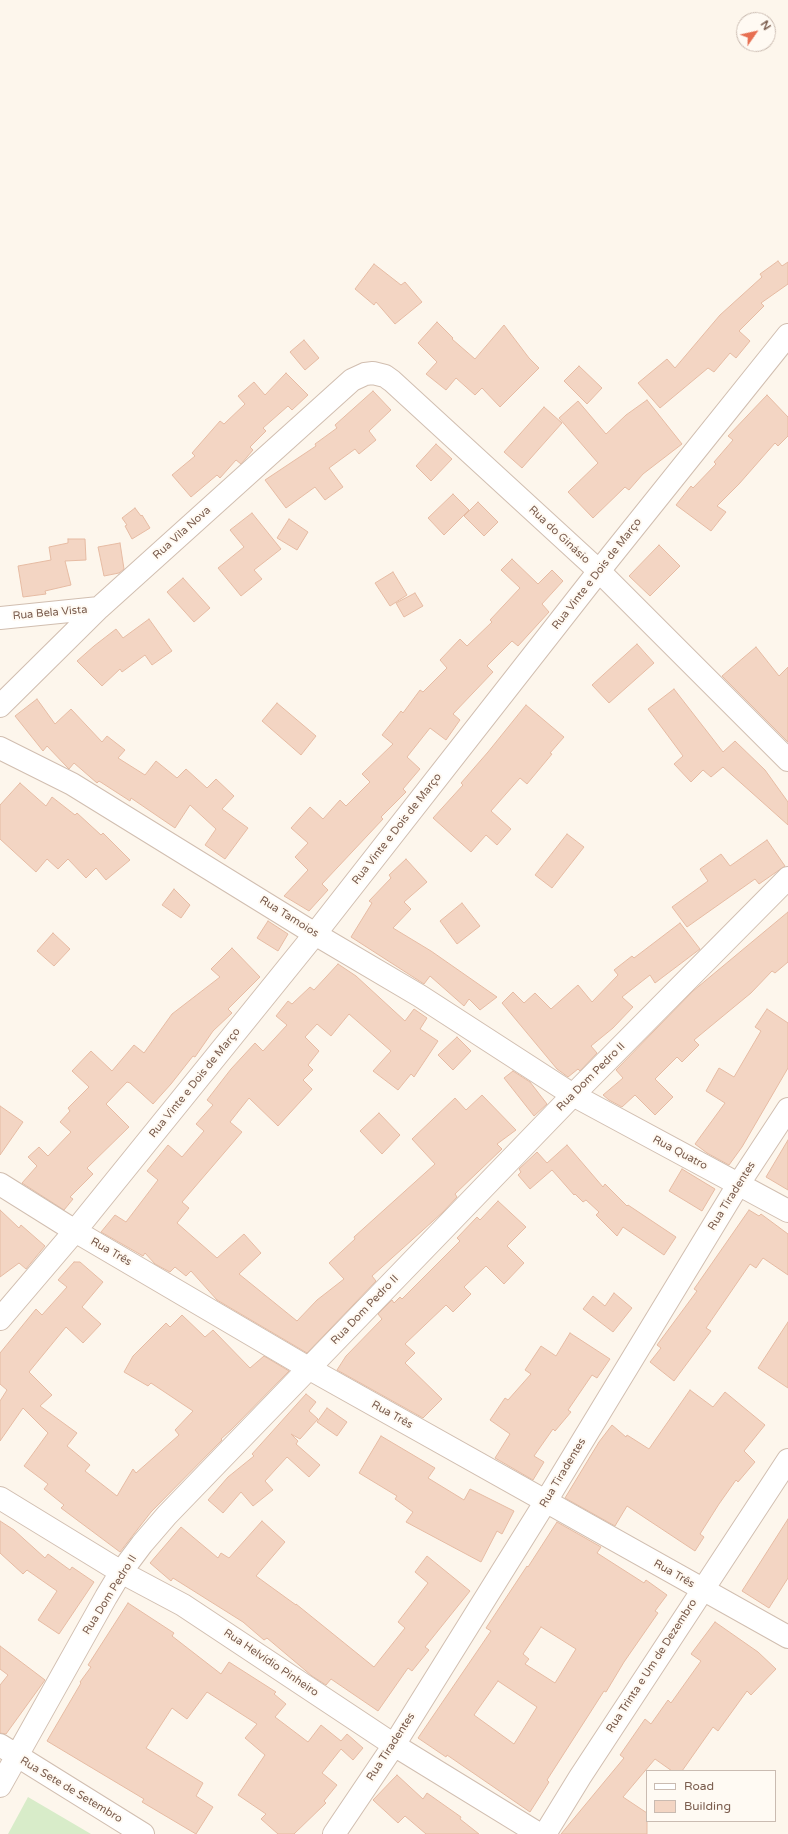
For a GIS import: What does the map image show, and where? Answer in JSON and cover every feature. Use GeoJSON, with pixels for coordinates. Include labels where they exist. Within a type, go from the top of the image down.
{"type":"FeatureCollection","features":[{"type":"Feature","properties":{"kind":"street","name":"Rua Vinte e Dois de Março"},"geometry":{"type":"LineString","coordinates":[[0,1319],[75,1231],[316,934],[599,571],[788,335]]}},
{"type":"Feature","properties":{"kind":"street","name":"Rua do Ginásio"},"geometry":{"type":"LineString","coordinates":[[373,373],[386,376],[392,381],[599,571],[788,760]]}},
{"type":"Feature","properties":{"kind":"street","name":"Rua Vila Nova"},"geometry":{"type":"LineString","coordinates":[[0,706],[93,615],[352,380],[364,374],[373,373]]}},
{"type":"Feature","properties":{"kind":"street","name":"Rua Bela Vista"},"geometry":{"type":"LineString","coordinates":[[0,618],[48,614],[93,615]]}},
{"type":"Feature","properties":{"kind":"street","name":"Rua Tamoios"},"geometry":{"type":"LineString","coordinates":[[0,748],[72,784],[420,996],[573,1095]]}},
{"type":"Feature","properties":{"kind":"street","name":"Rua Dom Pedro II"},"geometry":{"type":"LineString","coordinates":[[0,1786],[8,1751],[121,1572],[142,1544],[168,1515],[573,1095],[788,878]]}},
{"type":"Feature","properties":{"kind":"street","name":"Rua Quatro"},"geometry":{"type":"LineString","coordinates":[[573,1095],[788,1212]]}},
{"type":"Feature","properties":{"kind":"street","name":"Rua Tiradentes"},"geometry":{"type":"LineString","coordinates":[[334,1834],[394,1745],[546,1501],[738,1185],[788,1109]]}},
{"type":"Feature","properties":{"kind":"street","name":"Rua Três"},"geometry":{"type":"LineString","coordinates":[[0,1184],[75,1231],[310,1368],[702,1590],[788,1637]]}},
{"type":"Feature","properties":{"kind":"street","name":"Rua Trinta e Um de Dezembro"},"geometry":{"type":"LineString","coordinates":[[545,1834],[580,1777],[788,1460]]}},
{"type":"Feature","properties":{"kind":"street","name":"Rua Helvídio Pinheiro"},"geometry":{"type":"LineString","coordinates":[[0,1498],[121,1572],[183,1605],[394,1745],[540,1834]]}},
{"type":"Feature","properties":{"kind":"street","name":"Rua Sete de Setembro"},"geometry":{"type":"LineString","coordinates":[[8,1751],[143,1834]]}},
{"type":"Feature","properties":{"kind":"green space"},"geometry":{"type":"Polygon","coordinates":[[[28,1797],[91,1834],[8,1834],[28,1797]]]}},
{"type":"Feature","properties":{"kind":"building"},"geometry":{"type":"Polygon","coordinates":[[[778,261],[782,266],[788,262],[788,284],[761,303],[764,306],[739,331],[750,341],[736,358],[730,353],[714,372],[708,368],[660,408],[638,383],[667,359],[675,368],[720,315],[762,277],[760,274],[778,261]]]}},
{"type":"Feature","properties":{"kind":"building"},"geometry":{"type":"Polygon","coordinates":[[[374,264],[401,285],[405,282],[422,302],[395,324],[376,302],[374,305],[355,289],[374,264]]]}},
{"type":"Feature","properties":{"kind":"building"},"geometry":{"type":"Polygon","coordinates":[[[437,322],[453,338],[452,339],[475,359],[504,325],[529,358],[539,368],[500,407],[482,388],[475,395],[456,378],[446,390],[426,374],[437,362],[418,343],[437,322]]]}},
{"type":"Feature","properties":{"kind":"building"},"geometry":{"type":"Polygon","coordinates":[[[304,340],[319,358],[305,370],[290,352],[304,340]]]}},
{"type":"Feature","properties":{"kind":"building"},"geometry":{"type":"Polygon","coordinates":[[[579,366],[602,388],[587,404],[564,381],[579,366]]]}},
{"type":"Feature","properties":{"kind":"building"},"geometry":{"type":"Polygon","coordinates":[[[286,373],[308,395],[292,410],[288,406],[263,428],[266,431],[250,447],[253,450],[241,464],[236,460],[220,478],[217,475],[191,497],[172,475],[195,456],[192,453],[220,421],[224,424],[245,404],[238,396],[254,382],[265,395],[286,373]]]}},
{"type":"Feature","properties":{"kind":"building"},"geometry":{"type":"Polygon","coordinates":[[[373,391],[391,410],[369,431],[376,440],[359,454],[355,449],[329,468],[343,487],[325,500],[315,487],[286,508],[265,480],[316,446],[315,444],[337,428],[335,425],[373,391]]]}},
{"type":"Feature","properties":{"kind":"building"},"geometry":{"type":"Polygon","coordinates":[[[767,395],[788,417],[788,436],[778,446],[775,443],[739,484],[717,506],[726,512],[711,531],[676,505],[691,486],[693,488],[716,464],[714,462],[733,440],[728,436],[767,395]]]}},
{"type":"Feature","properties":{"kind":"building"},"geometry":{"type":"Polygon","coordinates":[[[647,400],[682,444],[643,474],[629,490],[625,487],[593,518],[568,492],[598,463],[559,418],[578,401],[606,434],[626,415],[647,400]]]}},
{"type":"Feature","properties":{"kind":"building"},"geometry":{"type":"Polygon","coordinates":[[[544,407],[562,423],[522,468],[504,452],[544,407]]]}},
{"type":"Feature","properties":{"kind":"building"},"geometry":{"type":"Polygon","coordinates":[[[436,444],[452,459],[431,481],[416,466],[436,444]]]}},
{"type":"Feature","properties":{"kind":"building"},"geometry":{"type":"Polygon","coordinates":[[[453,494],[469,510],[444,535],[428,518],[453,494]]]}},
{"type":"Feature","properties":{"kind":"building"},"geometry":{"type":"Polygon","coordinates":[[[478,502],[498,522],[484,536],[464,516],[478,502]]]}},
{"type":"Feature","properties":{"kind":"building"},"geometry":{"type":"Polygon","coordinates":[[[135,508],[141,516],[142,515],[150,528],[132,539],[125,526],[127,525],[122,518],[135,508]]]}},
{"type":"Feature","properties":{"kind":"building"},"geometry":{"type":"Polygon","coordinates":[[[252,513],[281,549],[254,570],[262,579],[241,596],[218,568],[244,547],[230,530],[252,513]]]}},
{"type":"Feature","properties":{"kind":"building"},"geometry":{"type":"Polygon","coordinates":[[[289,519],[308,532],[297,550],[277,538],[289,519]]]}},
{"type":"Feature","properties":{"kind":"building"},"geometry":{"type":"Polygon","coordinates":[[[68,539],[85,539],[86,560],[65,561],[71,585],[45,591],[46,594],[23,597],[18,566],[51,560],[49,547],[68,543],[68,539]]]}},
{"type":"Feature","properties":{"kind":"building"},"geometry":{"type":"Polygon","coordinates":[[[120,543],[124,569],[119,573],[104,576],[98,547],[120,543]]]}},
{"type":"Feature","properties":{"kind":"building"},"geometry":{"type":"Polygon","coordinates":[[[659,545],[680,566],[650,596],[629,576],[659,545]]]}},
{"type":"Feature","properties":{"kind":"building"},"geometry":{"type":"Polygon","coordinates":[[[512,559],[538,584],[552,570],[563,581],[542,604],[549,612],[518,646],[512,641],[487,666],[493,672],[453,714],[460,720],[446,740],[430,728],[407,757],[420,769],[403,789],[406,792],[381,817],[383,819],[322,884],[328,890],[309,911],[284,896],[308,870],[295,857],[308,843],[291,828],[310,807],[323,819],[340,800],[346,806],[370,782],[362,774],[393,744],[382,735],[401,711],[403,713],[420,690],[423,692],[447,668],[440,660],[460,639],[467,646],[492,622],[490,620],[520,588],[501,570],[512,559]]]}},
{"type":"Feature","properties":{"kind":"building"},"geometry":{"type":"Polygon","coordinates":[[[393,572],[407,595],[390,606],[375,583],[393,572]]]}},
{"type":"Feature","properties":{"kind":"building"},"geometry":{"type":"Polygon","coordinates":[[[183,578],[210,608],[194,622],[167,592],[183,578]]]}},
{"type":"Feature","properties":{"kind":"building"},"geometry":{"type":"Polygon","coordinates":[[[415,593],[423,606],[404,617],[396,603],[415,593]]]}},
{"type":"Feature","properties":{"kind":"building"},"geometry":{"type":"Polygon","coordinates":[[[149,619],[172,651],[152,665],[145,655],[122,672],[120,669],[102,686],[77,661],[116,629],[123,638],[149,619]]]}},
{"type":"Feature","properties":{"kind":"building"},"geometry":{"type":"Polygon","coordinates":[[[637,644],[654,663],[609,703],[592,685],[637,644]]]}},
{"type":"Feature","properties":{"kind":"building"},"geometry":{"type":"Polygon","coordinates":[[[756,647],[779,676],[788,667],[788,742],[722,676],[756,647]]]}},
{"type":"Feature","properties":{"kind":"building"},"geometry":{"type":"Polygon","coordinates":[[[674,689],[723,752],[735,741],[765,770],[788,802],[788,825],[723,767],[711,777],[703,770],[691,782],[674,764],[683,756],[648,709],[674,689]]]}},
{"type":"Feature","properties":{"kind":"building"},"geometry":{"type":"Polygon","coordinates":[[[37,699],[55,724],[71,709],[102,742],[107,736],[125,750],[118,758],[145,775],[156,761],[177,778],[186,769],[207,788],[216,779],[234,796],[222,809],[248,828],[225,859],[205,845],[216,829],[190,805],[175,828],[131,798],[130,801],[99,781],[97,783],[74,763],[69,769],[47,746],[43,751],[15,716],[37,699]]]}},
{"type":"Feature","properties":{"kind":"building"},"geometry":{"type":"Polygon","coordinates":[[[277,703],[316,736],[301,755],[262,721],[277,703]]]}},
{"type":"Feature","properties":{"kind":"building"},"geometry":{"type":"Polygon","coordinates":[[[526,705],[564,737],[527,784],[520,778],[491,811],[511,829],[497,845],[486,835],[471,852],[433,818],[463,785],[461,783],[526,705]]]}},
{"type":"Feature","properties":{"kind":"building"},"geometry":{"type":"Polygon","coordinates":[[[20,783],[46,806],[52,797],[75,815],[77,813],[101,835],[103,833],[130,860],[106,880],[96,868],[86,878],[68,859],[58,869],[47,859],[36,872],[0,839],[0,805],[20,783]]]}},
{"type":"Feature","properties":{"kind":"building"},"geometry":{"type":"Polygon","coordinates":[[[567,834],[584,847],[552,888],[535,875],[567,834]]]}},
{"type":"Feature","properties":{"kind":"building"},"geometry":{"type":"Polygon","coordinates":[[[767,840],[785,866],[759,884],[755,879],[687,927],[672,907],[708,881],[700,869],[721,854],[730,866],[767,840]]]}},
{"type":"Feature","properties":{"kind":"building"},"geometry":{"type":"Polygon","coordinates":[[[406,859],[427,882],[404,902],[411,909],[393,928],[431,951],[497,997],[480,1010],[469,999],[464,1006],[430,976],[424,984],[351,937],[372,903],[369,901],[391,878],[389,875],[406,859]]]}},
{"type":"Feature","properties":{"kind":"building"},"geometry":{"type":"Polygon","coordinates":[[[174,889],[190,905],[181,918],[162,905],[174,889]]]}},
{"type":"Feature","properties":{"kind":"building"},"geometry":{"type":"Polygon","coordinates":[[[462,903],[480,926],[457,944],[440,921],[462,903]]]}},
{"type":"Feature","properties":{"kind":"building"},"geometry":{"type":"Polygon","coordinates":[[[788,912],[788,962],[775,973],[772,971],[751,993],[694,1040],[699,1045],[682,1062],[677,1057],[655,1079],[673,1097],[655,1115],[635,1095],[622,1107],[603,1095],[623,1078],[616,1070],[693,991],[788,912]]]}},
{"type":"Feature","properties":{"kind":"building"},"geometry":{"type":"Polygon","coordinates":[[[268,921],[288,934],[278,951],[257,938],[268,921]]]}},
{"type":"Feature","properties":{"kind":"building"},"geometry":{"type":"Polygon","coordinates":[[[680,923],[700,949],[655,983],[650,975],[622,997],[633,1007],[613,1028],[591,1046],[597,1053],[580,1071],[578,1069],[568,1077],[557,1069],[502,1003],[513,992],[524,1003],[535,993],[551,1009],[578,985],[592,1002],[618,975],[614,970],[632,956],[634,958],[680,923]]]}},
{"type":"Feature","properties":{"kind":"building"},"geometry":{"type":"Polygon","coordinates":[[[53,933],[70,949],[54,966],[37,951],[53,933]]]}},
{"type":"Feature","properties":{"kind":"building"},"geometry":{"type":"Polygon","coordinates":[[[232,948],[260,977],[228,1009],[232,1013],[213,1031],[195,1057],[193,1056],[153,1104],[127,1082],[106,1104],[129,1127],[87,1168],[93,1174],[70,1197],[73,1199],[64,1210],[22,1183],[37,1166],[28,1157],[39,1147],[48,1156],[71,1132],[60,1122],[70,1111],[68,1108],[89,1087],[72,1071],[91,1051],[112,1071],[134,1045],[144,1053],[172,1014],[220,977],[211,969],[232,948]]]}},
{"type":"Feature","properties":{"kind":"building"},"geometry":{"type":"Polygon","coordinates":[[[338,964],[356,976],[405,1021],[414,1009],[427,1018],[420,1029],[438,1041],[414,1077],[411,1074],[398,1090],[373,1071],[391,1051],[349,1014],[331,1036],[317,1024],[305,1037],[319,1051],[308,1065],[313,1070],[303,1080],[312,1089],[278,1126],[249,1098],[230,1122],[242,1132],[182,1202],[189,1208],[177,1223],[217,1258],[244,1234],[261,1253],[239,1274],[297,1321],[317,1300],[344,1279],[329,1263],[355,1239],[354,1237],[435,1164],[412,1139],[455,1098],[466,1110],[482,1095],[516,1130],[497,1144],[502,1149],[455,1194],[457,1197],[443,1212],[372,1276],[376,1281],[307,1353],[217,1300],[191,1271],[186,1276],[175,1267],[170,1272],[155,1264],[145,1253],[143,1256],[101,1232],[115,1215],[126,1222],[158,1180],[147,1171],[168,1145],[182,1157],[204,1131],[196,1124],[213,1105],[207,1100],[231,1069],[255,1043],[263,1051],[287,1025],[276,1016],[288,1001],[292,1004],[310,987],[314,990],[338,964]]]}},
{"type":"Feature","properties":{"kind":"building"},"geometry":{"type":"Polygon","coordinates":[[[767,1009],[788,1023],[788,1068],[742,1147],[729,1165],[707,1153],[695,1144],[725,1103],[706,1091],[719,1068],[734,1077],[761,1031],[755,1027],[767,1009]]]}},
{"type":"Feature","properties":{"kind":"building"},"geometry":{"type":"Polygon","coordinates":[[[457,1037],[471,1051],[453,1070],[438,1055],[457,1037]]]}},
{"type":"Feature","properties":{"kind":"building"},"geometry":{"type":"Polygon","coordinates":[[[513,1071],[530,1082],[547,1104],[534,1116],[504,1078],[513,1071]]]}},
{"type":"Feature","properties":{"kind":"building"},"geometry":{"type":"Polygon","coordinates":[[[0,1106],[23,1122],[0,1155],[0,1106]]]}},
{"type":"Feature","properties":{"kind":"building"},"geometry":{"type":"Polygon","coordinates":[[[379,1113],[400,1135],[382,1154],[360,1131],[379,1113]]]}},
{"type":"Feature","properties":{"kind":"building"},"geometry":{"type":"Polygon","coordinates":[[[788,1140],[788,1190],[766,1177],[788,1140]]]}},
{"type":"Feature","properties":{"kind":"building"},"geometry":{"type":"Polygon","coordinates":[[[567,1145],[603,1187],[605,1184],[627,1206],[628,1205],[676,1237],[664,1255],[623,1227],[617,1236],[596,1215],[599,1212],[586,1200],[583,1202],[575,1194],[574,1195],[552,1170],[530,1189],[518,1175],[521,1172],[519,1169],[537,1152],[547,1163],[567,1145]]]}},
{"type":"Feature","properties":{"kind":"building"},"geometry":{"type":"Polygon","coordinates":[[[682,1169],[715,1189],[702,1211],[669,1191],[682,1169]]]}},
{"type":"Feature","properties":{"kind":"building"},"geometry":{"type":"Polygon","coordinates":[[[498,1201],[526,1227],[507,1246],[524,1263],[504,1284],[486,1266],[464,1287],[471,1294],[453,1312],[446,1305],[405,1344],[415,1353],[405,1363],[442,1399],[423,1418],[337,1370],[346,1356],[382,1319],[378,1314],[392,1300],[394,1303],[400,1297],[402,1299],[460,1241],[457,1238],[477,1217],[480,1220],[498,1201]]]}},
{"type":"Feature","properties":{"kind":"building"},"geometry":{"type":"Polygon","coordinates":[[[0,1210],[19,1228],[21,1225],[45,1246],[26,1269],[19,1263],[0,1277],[0,1210]]]}},
{"type":"Feature","properties":{"kind":"building"},"geometry":{"type":"Polygon","coordinates":[[[749,1210],[759,1216],[761,1214],[788,1234],[788,1275],[763,1258],[756,1268],[750,1264],[706,1328],[711,1331],[674,1381],[650,1362],[661,1348],[657,1345],[697,1291],[694,1289],[749,1210]]]}},
{"type":"Feature","properties":{"kind":"building"},"geometry":{"type":"Polygon","coordinates":[[[74,1262],[80,1262],[103,1282],[82,1307],[101,1324],[83,1343],[66,1327],[29,1372],[52,1395],[40,1406],[77,1433],[67,1446],[90,1465],[85,1471],[117,1496],[133,1469],[136,1473],[179,1435],[175,1430],[193,1411],[151,1383],[148,1386],[124,1372],[133,1356],[166,1323],[170,1327],[182,1315],[205,1337],[213,1330],[250,1368],[264,1356],[289,1371],[151,1512],[120,1552],[61,1508],[64,1505],[44,1489],[48,1484],[24,1466],[48,1433],[23,1408],[0,1441],[0,1401],[7,1390],[0,1384],[0,1353],[36,1309],[42,1315],[67,1287],[58,1280],[74,1262]]]}},
{"type":"Feature","properties":{"kind":"building"},"geometry":{"type":"Polygon","coordinates":[[[614,1293],[632,1308],[613,1332],[583,1309],[593,1296],[605,1306],[614,1293]]]}},
{"type":"Feature","properties":{"kind":"building"},"geometry":{"type":"Polygon","coordinates":[[[788,1322],[788,1388],[758,1368],[788,1322]]]}},
{"type":"Feature","properties":{"kind":"building"},"geometry":{"type":"Polygon","coordinates":[[[570,1333],[610,1359],[597,1378],[592,1375],[568,1410],[571,1412],[555,1431],[553,1429],[534,1456],[544,1462],[533,1480],[495,1458],[510,1434],[490,1420],[505,1398],[508,1400],[531,1374],[525,1370],[541,1346],[556,1356],[570,1333]]]}},
{"type":"Feature","properties":{"kind":"building"},"geometry":{"type":"Polygon","coordinates":[[[690,1390],[713,1407],[725,1392],[765,1425],[744,1451],[755,1462],[738,1482],[736,1480],[719,1504],[700,1534],[704,1537],[695,1551],[627,1506],[615,1526],[565,1498],[599,1442],[612,1425],[626,1437],[627,1435],[649,1449],[690,1390]]]}},
{"type":"Feature","properties":{"kind":"building"},"geometry":{"type":"Polygon","coordinates":[[[306,1394],[316,1402],[309,1411],[318,1419],[300,1439],[291,1434],[298,1441],[296,1444],[320,1465],[309,1477],[287,1457],[265,1481],[273,1490],[253,1506],[241,1492],[223,1513],[208,1500],[228,1477],[254,1456],[252,1454],[306,1394]]]}},
{"type":"Feature","properties":{"kind":"building"},"geometry":{"type":"Polygon","coordinates":[[[327,1408],[347,1422],[337,1436],[317,1422],[327,1408]]]}},
{"type":"Feature","properties":{"kind":"building"},"geometry":{"type":"Polygon","coordinates":[[[381,1436],[435,1468],[428,1478],[464,1500],[470,1489],[514,1511],[502,1534],[497,1531],[481,1562],[406,1522],[413,1512],[395,1499],[397,1496],[359,1473],[381,1436]]]}},
{"type":"Feature","properties":{"kind":"building"},"geometry":{"type":"Polygon","coordinates":[[[788,1519],[788,1578],[769,1608],[742,1591],[788,1519]]]}},
{"type":"Feature","properties":{"kind":"building"},"geometry":{"type":"Polygon","coordinates":[[[0,1521],[14,1530],[45,1558],[48,1554],[70,1570],[72,1567],[94,1582],[59,1634],[38,1620],[57,1591],[27,1570],[23,1574],[0,1553],[0,1521]]]}},
{"type":"Feature","properties":{"kind":"building"},"geometry":{"type":"Polygon","coordinates":[[[262,1521],[285,1542],[256,1576],[296,1604],[374,1667],[405,1628],[398,1622],[428,1583],[415,1572],[427,1556],[470,1591],[425,1647],[429,1650],[412,1671],[408,1668],[378,1711],[331,1679],[326,1685],[312,1676],[267,1638],[264,1640],[243,1622],[173,1578],[171,1581],[150,1563],[181,1527],[218,1558],[221,1553],[229,1558],[262,1521]]]}},
{"type":"Feature","properties":{"kind":"building"},"geometry":{"type":"Polygon","coordinates":[[[557,1522],[601,1547],[597,1553],[644,1583],[646,1580],[667,1595],[655,1611],[658,1613],[624,1662],[606,1692],[604,1691],[547,1780],[549,1782],[530,1812],[447,1755],[446,1757],[418,1738],[491,1631],[486,1628],[527,1566],[528,1567],[557,1522]],[[541,1627],[523,1654],[529,1659],[525,1664],[555,1683],[576,1649],[541,1627]],[[498,1681],[474,1715],[514,1744],[537,1707],[498,1681]]]}},
{"type":"Feature","properties":{"kind":"building"},"geometry":{"type":"Polygon","coordinates":[[[128,1603],[174,1633],[172,1636],[221,1674],[229,1662],[276,1692],[274,1694],[286,1704],[275,1717],[308,1742],[321,1725],[341,1741],[347,1734],[363,1748],[353,1760],[341,1749],[322,1773],[337,1785],[324,1801],[326,1803],[294,1834],[278,1834],[261,1819],[266,1814],[238,1795],[265,1755],[245,1738],[257,1724],[207,1692],[187,1719],[172,1708],[146,1748],[203,1783],[196,1796],[213,1807],[196,1834],[142,1802],[144,1799],[47,1741],[81,1683],[80,1682],[91,1667],[88,1665],[128,1603]]]}},
{"type":"Feature","properties":{"kind":"building"},"geometry":{"type":"Polygon","coordinates":[[[715,1622],[758,1652],[776,1669],[751,1695],[747,1691],[718,1731],[713,1727],[683,1770],[671,1770],[655,1759],[623,1797],[646,1812],[647,1834],[561,1834],[624,1758],[620,1755],[645,1719],[651,1724],[668,1700],[671,1703],[701,1661],[691,1654],[715,1622]]]}},
{"type":"Feature","properties":{"kind":"building"},"geometry":{"type":"Polygon","coordinates":[[[0,1646],[45,1680],[6,1734],[0,1733],[0,1685],[8,1675],[0,1669],[0,1646]]]}},
{"type":"Feature","properties":{"kind":"building"},"geometry":{"type":"Polygon","coordinates":[[[397,1775],[423,1799],[427,1793],[461,1817],[460,1819],[479,1834],[426,1834],[405,1816],[398,1823],[373,1800],[397,1775]]]}}]}
